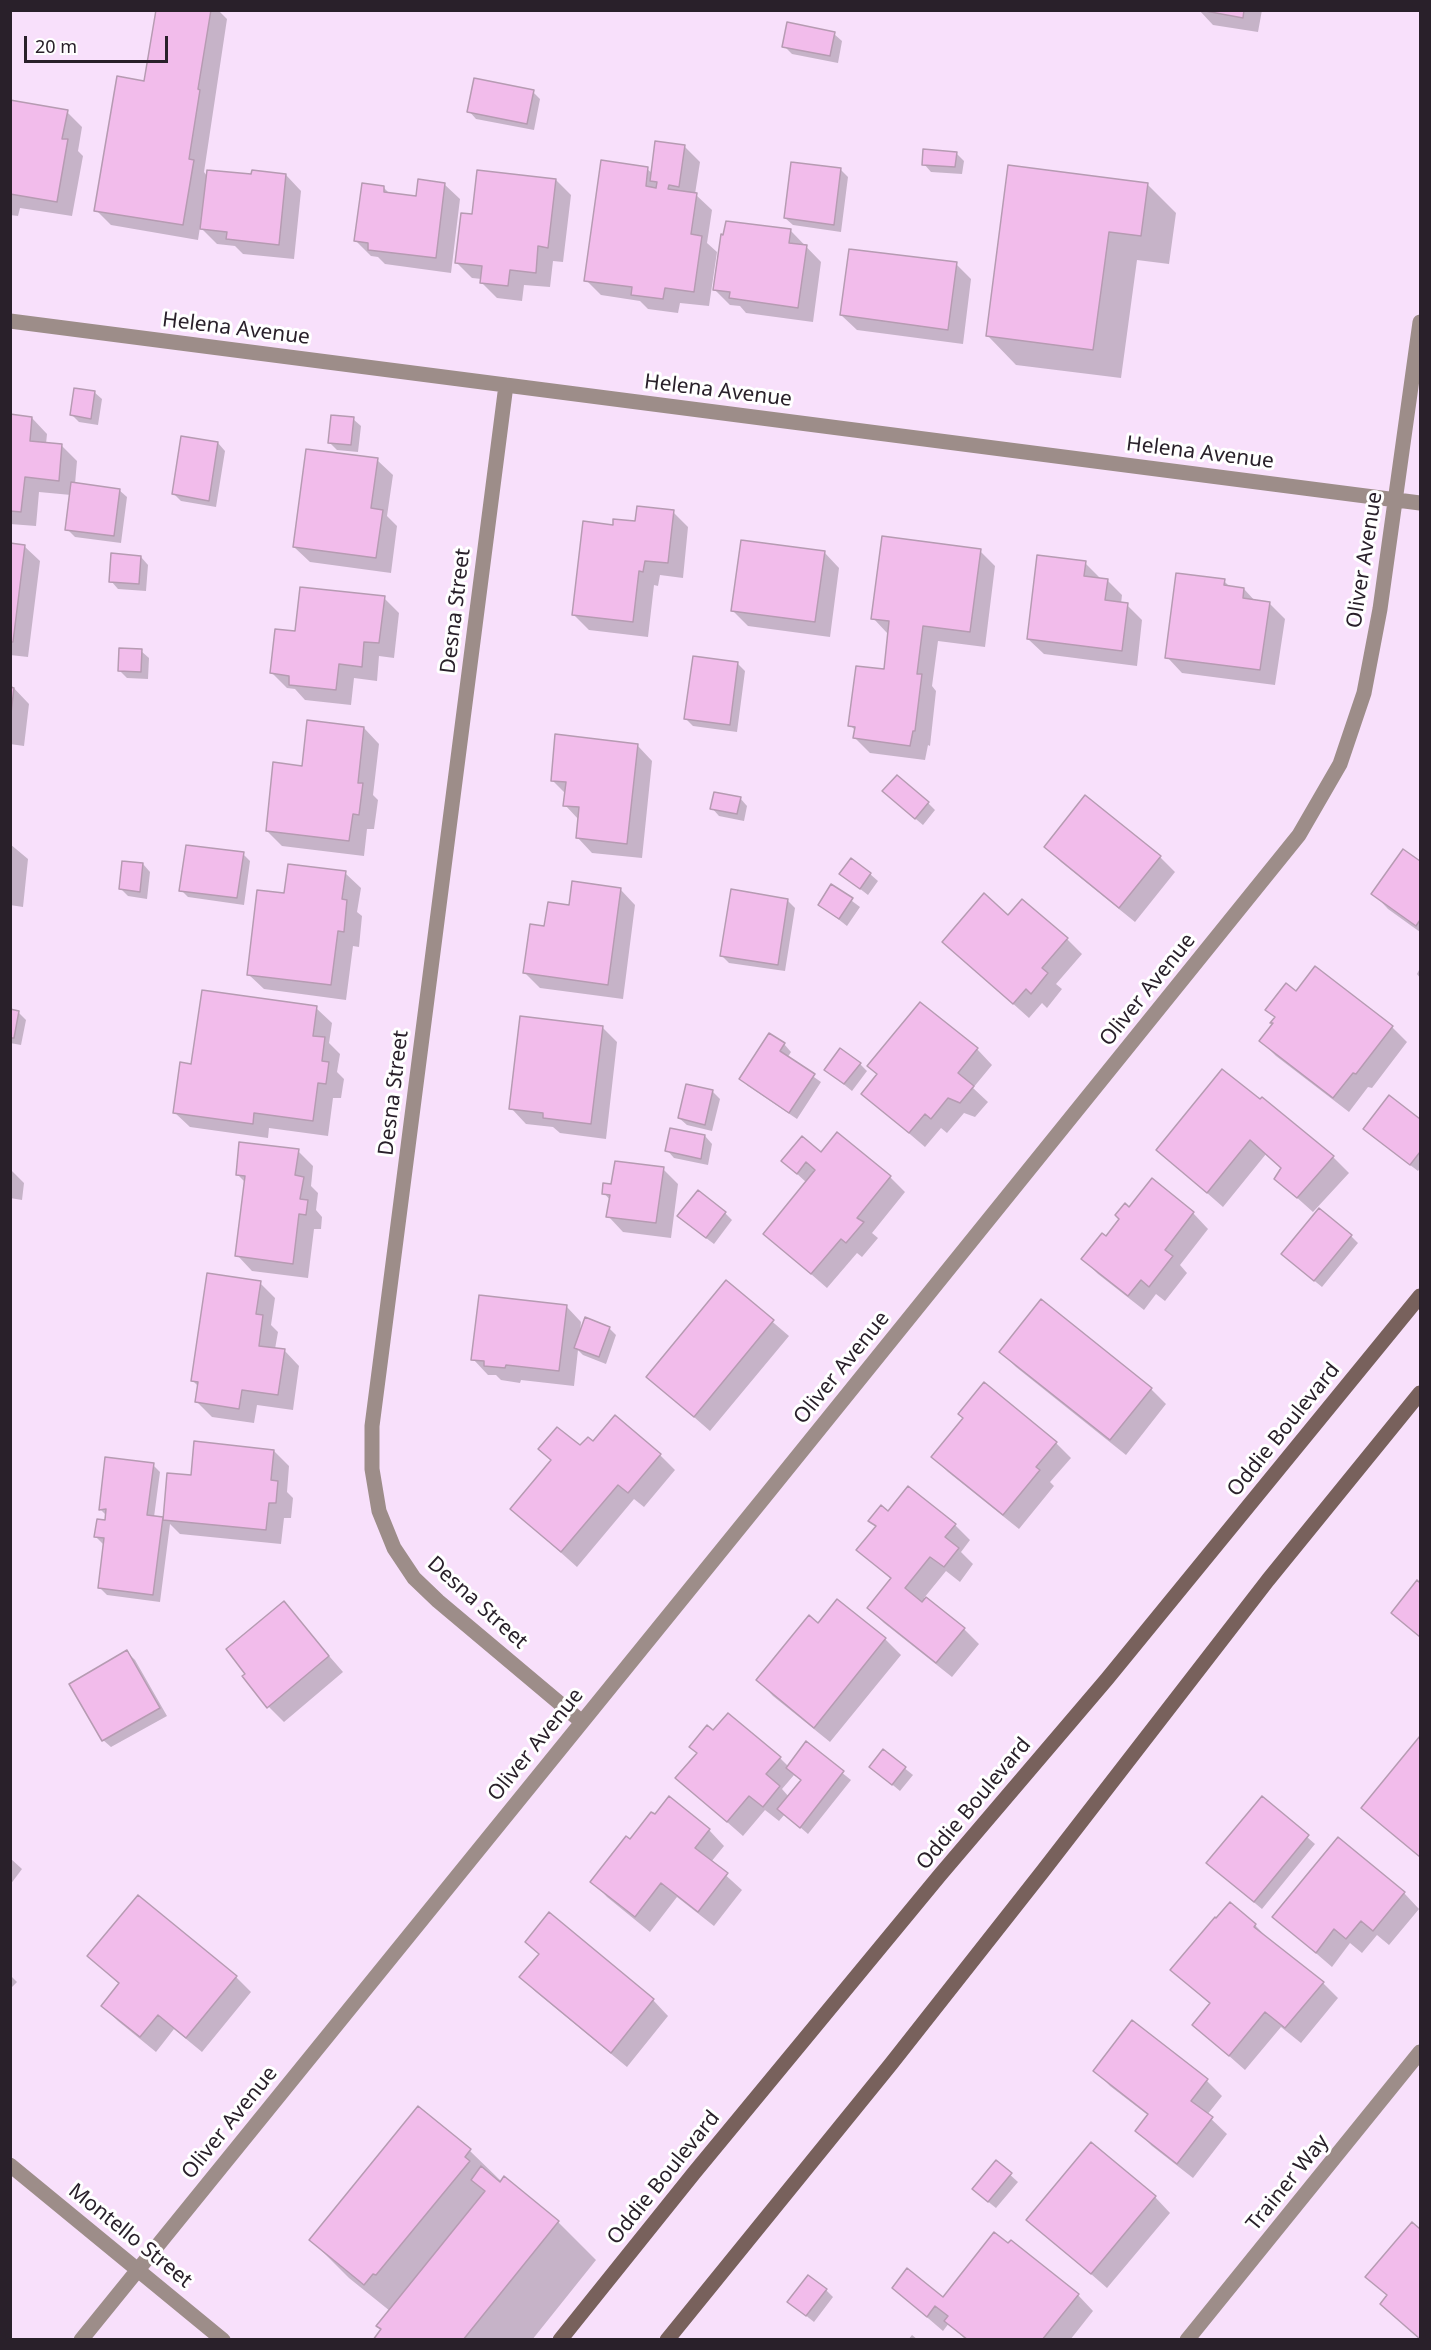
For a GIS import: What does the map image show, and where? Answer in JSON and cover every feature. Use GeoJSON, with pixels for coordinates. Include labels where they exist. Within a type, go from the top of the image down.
{"type":"FeatureCollection","features":[{"type":"Feature","properties":{"kind":"main road","name":"Oddie Boulevard"},"geometry":{"type":"LineString","coordinates":[[560,2340],[724,2137],[940,1875],[1137,1643],[1420,1296]]}},
{"type":"Feature","properties":{"kind":"main road"},"geometry":{"type":"LineString","coordinates":[[667,2340],[898,2054],[1268,1580],[1420,1393]]}},
{"type":"Feature","properties":{"kind":"street","name":"Helena Avenue"},"geometry":{"type":"LineString","coordinates":[[10,321],[1420,503]]}},
{"type":"Feature","properties":{"kind":"street","name":"Oliver Avenue"},"geometry":{"type":"LineString","coordinates":[[81,2340],[1299,835],[1340,764],[1364,693],[1380,609],[1420,322]]}},
{"type":"Feature","properties":{"kind":"street","name":"Desna Street"},"geometry":{"type":"LineString","coordinates":[[506,385],[377,1383],[372,1426],[372,1469],[379,1511],[394,1548],[414,1578],[438,1601],[582,1722]]}},
{"type":"Feature","properties":{"kind":"street","name":"Trainer Way"},"geometry":{"type":"LineString","coordinates":[[1187,2340],[1420,2052]]}},
{"type":"Feature","properties":{"kind":"street","name":"Montello Street"},"geometry":{"type":"LineString","coordinates":[[10,2165],[139,2268],[223,2340]]}},
{"type":"Feature","properties":{"kind":"building"},"geometry":{"type":"Polygon","coordinates":[[[156,10],[211,10],[198,89],[200,90],[189,159],[194,160],[183,225],[94,211],[117,76],[144,81],[156,10]]]}},
{"type":"Feature","properties":{"kind":"building"},"geometry":{"type":"Polygon","coordinates":[[[1200,10],[1244,10],[1243,18],[1200,10]]]}},
{"type":"Feature","properties":{"kind":"building"},"geometry":{"type":"Polygon","coordinates":[[[787,22],[835,32],[830,56],[782,47],[787,22]]]}},
{"type":"Feature","properties":{"kind":"building"},"geometry":{"type":"Polygon","coordinates":[[[474,78],[534,90],[527,124],[467,112],[474,78]]]}},
{"type":"Feature","properties":{"kind":"building"},"geometry":{"type":"Polygon","coordinates":[[[10,100],[68,110],[62,139],[68,139],[57,202],[10,194],[10,100]]]}},
{"type":"Feature","properties":{"kind":"building"},"geometry":{"type":"Polygon","coordinates":[[[655,141],[685,145],[679,187],[669,185],[668,189],[697,193],[691,234],[702,236],[694,292],[665,288],[663,299],[631,295],[632,287],[584,281],[601,160],[648,167],[646,186],[656,188],[657,182],[650,181],[655,141]]]}},
{"type":"Feature","properties":{"kind":"building"},"geometry":{"type":"Polygon","coordinates":[[[923,149],[957,152],[955,167],[922,165],[923,149]]]}},
{"type":"Feature","properties":{"kind":"building"},"geometry":{"type":"Polygon","coordinates":[[[791,162],[841,168],[834,225],[784,218],[791,162]]]}},
{"type":"Feature","properties":{"kind":"building"},"geometry":{"type":"Polygon","coordinates":[[[1008,165],[1148,183],[1141,236],[1109,232],[1093,350],[986,336],[1008,165]]]}},
{"type":"Feature","properties":{"kind":"building"},"geometry":{"type":"Polygon","coordinates":[[[207,170],[251,174],[252,170],[286,174],[279,245],[226,239],[227,232],[200,229],[207,170]]]}},
{"type":"Feature","properties":{"kind":"building"},"geometry":{"type":"Polygon","coordinates":[[[477,170],[556,179],[548,248],[538,246],[536,273],[510,270],[508,286],[480,283],[482,266],[455,263],[461,213],[472,214],[477,170]]]}},
{"type":"Feature","properties":{"kind":"building"},"geometry":{"type":"Polygon","coordinates":[[[418,179],[445,183],[436,258],[368,250],[368,243],[354,241],[362,183],[384,186],[384,192],[416,196],[418,179]]]}},
{"type":"Feature","properties":{"kind":"building"},"geometry":{"type":"Polygon","coordinates":[[[726,221],[791,229],[789,243],[807,245],[798,308],[729,298],[730,292],[713,290],[721,234],[723,235],[726,221]]]}},
{"type":"Feature","properties":{"kind":"building"},"geometry":{"type":"Polygon","coordinates":[[[849,249],[957,262],[948,330],[840,315],[849,249]]]}},
{"type":"Feature","properties":{"kind":"building"},"geometry":{"type":"Polygon","coordinates":[[[74,388],[95,391],[91,419],[70,415],[74,388]]]}},
{"type":"Feature","properties":{"kind":"building"},"geometry":{"type":"Polygon","coordinates":[[[10,414],[32,417],[30,441],[62,444],[59,481],[25,477],[21,512],[10,511],[10,414]]]}},
{"type":"Feature","properties":{"kind":"building"},"geometry":{"type":"Polygon","coordinates":[[[331,415],[354,417],[351,445],[328,443],[331,415]]]}},
{"type":"Feature","properties":{"kind":"building"},"geometry":{"type":"Polygon","coordinates":[[[181,436],[218,442],[209,501],[172,494],[181,436]]]}},
{"type":"Feature","properties":{"kind":"building"},"geometry":{"type":"Polygon","coordinates":[[[306,449],[378,458],[371,508],[383,510],[376,558],[293,547],[306,449]]]}},
{"type":"Feature","properties":{"kind":"building"},"geometry":{"type":"Polygon","coordinates":[[[71,482],[120,489],[114,536],[65,530],[71,482]]]}},
{"type":"Feature","properties":{"kind":"building"},"geometry":{"type":"Polygon","coordinates":[[[637,506],[674,510],[668,563],[645,561],[643,572],[639,571],[633,622],[572,615],[583,521],[613,525],[613,519],[635,521],[637,506]]]}},
{"type":"Feature","properties":{"kind":"building"},"geometry":{"type":"Polygon","coordinates":[[[882,536],[981,549],[970,632],[923,626],[917,674],[922,674],[915,731],[913,731],[910,746],[853,738],[855,727],[848,726],[856,666],[884,669],[889,621],[871,619],[882,536]]]}},
{"type":"Feature","properties":{"kind":"building"},"geometry":{"type":"Polygon","coordinates":[[[741,540],[825,551],[815,622],[731,611],[741,540]]]}},
{"type":"Feature","properties":{"kind":"building"},"geometry":{"type":"Polygon","coordinates":[[[10,543],[25,545],[13,642],[10,642],[10,543]]]}},
{"type":"Feature","properties":{"kind":"building"},"geometry":{"type":"Polygon","coordinates":[[[111,553],[141,556],[139,584],[109,582],[111,553]]]}},
{"type":"Feature","properties":{"kind":"building"},"geometry":{"type":"Polygon","coordinates":[[[1037,555],[1086,561],[1084,576],[1108,579],[1105,600],[1128,603],[1122,651],[1027,639],[1037,555]]]}},
{"type":"Feature","properties":{"kind":"building"},"geometry":{"type":"Polygon","coordinates":[[[1176,573],[1225,579],[1224,585],[1244,588],[1243,598],[1270,602],[1260,670],[1165,658],[1176,573]]]}},
{"type":"Feature","properties":{"kind":"building"},"geometry":{"type":"Polygon","coordinates":[[[300,587],[385,596],[379,643],[364,642],[362,667],[339,664],[336,690],[289,685],[289,676],[270,673],[275,629],[295,631],[300,587]]]}},
{"type":"Feature","properties":{"kind":"building"},"geometry":{"type":"Polygon","coordinates":[[[119,648],[142,649],[141,672],[118,671],[119,648]]]}},
{"type":"Feature","properties":{"kind":"building"},"geometry":{"type":"Polygon","coordinates":[[[693,656],[738,662],[730,725],[684,719],[693,656]]]}},
{"type":"Feature","properties":{"kind":"building"},"geometry":{"type":"Polygon","coordinates":[[[10,687],[14,688],[10,722],[10,687]]]}},
{"type":"Feature","properties":{"kind":"building"},"geometry":{"type":"Polygon","coordinates":[[[307,720],[364,727],[358,783],[363,783],[359,815],[353,814],[349,841],[266,831],[273,762],[302,766],[307,720]]]}},
{"type":"Feature","properties":{"kind":"building"},"geometry":{"type":"Polygon","coordinates":[[[555,734],[638,744],[627,844],[576,838],[579,807],[563,806],[566,782],[551,781],[555,734]]]}},
{"type":"Feature","properties":{"kind":"building"},"geometry":{"type":"Polygon","coordinates":[[[897,775],[929,802],[915,819],[882,791],[897,775]]]}},
{"type":"Feature","properties":{"kind":"building"},"geometry":{"type":"Polygon","coordinates":[[[714,792],[741,797],[737,814],[710,809],[714,792]]]}},
{"type":"Feature","properties":{"kind":"building"},"geometry":{"type":"Polygon","coordinates":[[[1085,795],[1161,856],[1119,908],[1044,847],[1085,795]]]}},
{"type":"Feature","properties":{"kind":"building"},"geometry":{"type":"Polygon","coordinates":[[[186,845],[244,852],[237,898],[179,891],[186,845]]]}},
{"type":"Feature","properties":{"kind":"building"},"geometry":{"type":"Polygon","coordinates":[[[1403,849],[1420,861],[1420,920],[1416,926],[1371,894],[1403,849]]]}},
{"type":"Feature","properties":{"kind":"building"},"geometry":{"type":"Polygon","coordinates":[[[851,858],[871,873],[860,889],[839,874],[851,858]]]}},
{"type":"Feature","properties":{"kind":"building"},"geometry":{"type":"Polygon","coordinates":[[[122,861],[143,863],[140,892],[119,889],[122,861]]]}},
{"type":"Feature","properties":{"kind":"building"},"geometry":{"type":"Polygon","coordinates":[[[288,864],[346,871],[342,899],[347,900],[344,932],[338,931],[331,985],[247,975],[257,890],[284,893],[288,864]]]}},
{"type":"Feature","properties":{"kind":"building"},"geometry":{"type":"Polygon","coordinates":[[[572,881],[621,888],[608,985],[523,973],[530,924],[544,926],[548,902],[569,905],[572,881]]]}},
{"type":"Feature","properties":{"kind":"building"},"geometry":{"type":"Polygon","coordinates":[[[831,884],[853,898],[839,919],[818,905],[831,884]]]}},
{"type":"Feature","properties":{"kind":"building"},"geometry":{"type":"Polygon","coordinates":[[[731,889],[788,899],[778,965],[720,956],[731,889]]]}},
{"type":"Feature","properties":{"kind":"building"},"geometry":{"type":"Polygon","coordinates":[[[984,893],[1008,915],[1022,899],[1068,938],[1042,968],[1048,973],[1031,994],[1026,989],[1013,1004],[942,942],[984,893]]]}},
{"type":"Feature","properties":{"kind":"building"},"geometry":{"type":"Polygon","coordinates":[[[1315,966],[1393,1026],[1356,1074],[1353,1073],[1333,1098],[1259,1041],[1275,1017],[1265,1010],[1286,983],[1296,991],[1315,966]]]}},
{"type":"Feature","properties":{"kind":"building"},"geometry":{"type":"Polygon","coordinates":[[[202,990],[317,1006],[313,1036],[325,1037],[322,1061],[329,1062],[326,1084],[318,1083],[313,1121],[254,1113],[253,1124],[173,1113],[180,1062],[191,1064],[202,990]]]}},
{"type":"Feature","properties":{"kind":"building"},"geometry":{"type":"Polygon","coordinates":[[[920,1002],[978,1048],[958,1073],[974,1086],[960,1103],[948,1098],[931,1119],[925,1114],[909,1133],[861,1094],[877,1074],[867,1066],[920,1002]]]}},
{"type":"Feature","properties":{"kind":"building"},"geometry":{"type":"Polygon","coordinates":[[[10,1009],[19,1011],[14,1038],[10,1038],[10,1009]]]}},
{"type":"Feature","properties":{"kind":"building"},"geometry":{"type":"Polygon","coordinates":[[[520,1016],[603,1026],[591,1124],[543,1118],[543,1113],[509,1109],[520,1016]]]}},
{"type":"Feature","properties":{"kind":"building"},"geometry":{"type":"Polygon","coordinates":[[[769,1033],[785,1043],[780,1051],[815,1074],[789,1113],[739,1079],[769,1033]]]}},
{"type":"Feature","properties":{"kind":"building"},"geometry":{"type":"Polygon","coordinates":[[[840,1048],[861,1063],[844,1084],[824,1070],[840,1048]]]}},
{"type":"Feature","properties":{"kind":"building"},"geometry":{"type":"Polygon","coordinates":[[[1222,1069],[1260,1099],[1262,1097],[1334,1156],[1297,1198],[1274,1179],[1281,1168],[1250,1140],[1207,1193],[1156,1150],[1222,1069]]]}},
{"type":"Feature","properties":{"kind":"building"},"geometry":{"type":"Polygon","coordinates":[[[686,1084],[713,1090],[705,1125],[678,1118],[686,1084]]]}},
{"type":"Feature","properties":{"kind":"building"},"geometry":{"type":"Polygon","coordinates":[[[1389,1095],[1420,1119],[1420,1152],[1410,1165],[1363,1129],[1389,1095]]]}},
{"type":"Feature","properties":{"kind":"building"},"geometry":{"type":"Polygon","coordinates":[[[670,1128],[705,1135],[701,1159],[665,1151],[670,1128]]]}},
{"type":"Feature","properties":{"kind":"building"},"geometry":{"type":"Polygon","coordinates":[[[837,1132],[891,1176],[857,1218],[864,1222],[846,1243],[841,1239],[811,1274],[763,1234],[815,1170],[806,1162],[797,1174],[781,1161],[802,1136],[821,1152],[837,1132]]]}},
{"type":"Feature","properties":{"kind":"building"},"geometry":{"type":"Polygon","coordinates":[[[239,1142],[299,1149],[295,1175],[304,1177],[300,1199],[308,1200],[306,1215],[299,1214],[293,1264],[235,1256],[245,1176],[236,1175],[239,1142]]]}},
{"type":"Feature","properties":{"kind":"building"},"geometry":{"type":"Polygon","coordinates":[[[615,1161],[664,1167],[656,1223],[606,1217],[610,1195],[602,1194],[603,1183],[611,1184],[615,1161]]]}},
{"type":"Feature","properties":{"kind":"building"},"geometry":{"type":"Polygon","coordinates":[[[1152,1178],[1194,1212],[1165,1250],[1173,1256],[1149,1287],[1141,1280],[1128,1296],[1081,1259],[1102,1233],[1106,1236],[1119,1219],[1115,1215],[1125,1203],[1129,1207],[1152,1178]]]}},
{"type":"Feature","properties":{"kind":"building"},"geometry":{"type":"Polygon","coordinates":[[[698,1190],[726,1212],[706,1238],[677,1216],[698,1190]]]}},
{"type":"Feature","properties":{"kind":"building"},"geometry":{"type":"Polygon","coordinates":[[[1319,1208],[1352,1235],[1314,1281],[1281,1254],[1319,1208]]]}},
{"type":"Feature","properties":{"kind":"building"},"geometry":{"type":"Polygon","coordinates":[[[207,1273],[261,1281],[256,1314],[263,1315],[259,1346],[285,1349],[278,1395],[242,1390],[239,1409],[195,1402],[198,1382],[191,1381],[207,1273]]]}},
{"type":"Feature","properties":{"kind":"building"},"geometry":{"type":"Polygon","coordinates":[[[726,1280],[774,1320],[694,1417],[646,1377],[726,1280]]]}},
{"type":"Feature","properties":{"kind":"building"},"geometry":{"type":"Polygon","coordinates":[[[479,1295],[567,1305],[559,1371],[506,1365],[505,1368],[484,1366],[484,1361],[471,1360],[479,1295]]]}},
{"type":"Feature","properties":{"kind":"building"},"geometry":{"type":"Polygon","coordinates":[[[1041,1299],[1152,1388],[1110,1440],[999,1352],[1041,1299]]]}},
{"type":"Feature","properties":{"kind":"building"},"geometry":{"type":"Polygon","coordinates":[[[585,1317],[610,1327],[599,1357],[574,1348],[585,1317]]]}},
{"type":"Feature","properties":{"kind":"building"},"geometry":{"type":"Polygon","coordinates":[[[984,1382],[1057,1442],[1036,1467],[1040,1470],[1003,1515],[931,1457],[963,1418],[958,1414],[984,1382]]]}},
{"type":"Feature","properties":{"kind":"building"},"geometry":{"type":"Polygon","coordinates":[[[615,1415],[661,1454],[628,1493],[618,1485],[561,1552],[510,1509],[551,1460],[538,1449],[557,1427],[580,1445],[588,1437],[593,1441],[615,1415]]]}},
{"type":"Feature","properties":{"kind":"building"},"geometry":{"type":"Polygon","coordinates":[[[194,1441],[274,1450],[271,1480],[278,1481],[276,1503],[269,1503],[266,1530],[163,1520],[167,1473],[191,1475],[194,1441]]]}},
{"type":"Feature","properties":{"kind":"building"},"geometry":{"type":"Polygon","coordinates":[[[105,1457],[154,1463],[147,1515],[163,1517],[153,1595],[98,1588],[104,1538],[94,1537],[97,1519],[105,1520],[106,1509],[99,1510],[105,1457]]]}},
{"type":"Feature","properties":{"kind":"building"},"geometry":{"type":"Polygon","coordinates":[[[908,1486],[956,1524],[945,1537],[959,1548],[944,1567],[930,1557],[905,1588],[922,1602],[926,1597],[965,1628],[936,1663],[867,1608],[891,1578],[856,1550],[876,1526],[868,1521],[881,1505],[888,1511],[908,1486]]]}},
{"type":"Feature","properties":{"kind":"building"},"geometry":{"type":"Polygon","coordinates":[[[1417,1580],[1420,1583],[1420,1637],[1391,1613],[1417,1580]]]}},
{"type":"Feature","properties":{"kind":"building"},"geometry":{"type":"Polygon","coordinates":[[[837,1599],[886,1638],[814,1728],[756,1680],[809,1615],[818,1623],[837,1599]]]}},
{"type":"Feature","properties":{"kind":"building"},"geometry":{"type":"Polygon","coordinates":[[[284,1601],[329,1656],[267,1708],[242,1676],[245,1674],[226,1649],[284,1601]]]}},
{"type":"Feature","properties":{"kind":"building"},"geometry":{"type":"Polygon","coordinates":[[[127,1650],[160,1708],[102,1741],[69,1684],[127,1650]]]}},
{"type":"Feature","properties":{"kind":"building"},"geometry":{"type":"Polygon","coordinates":[[[728,1713],[781,1757],[766,1774],[780,1786],[763,1807],[749,1796],[727,1822],[675,1778],[697,1753],[689,1747],[707,1725],[713,1730],[728,1713]]]}},
{"type":"Feature","properties":{"kind":"building"},"geometry":{"type":"Polygon","coordinates":[[[1420,1736],[1420,1857],[1361,1808],[1420,1736]]]}},
{"type":"Feature","properties":{"kind":"building"},"geometry":{"type":"Polygon","coordinates":[[[806,1741],[844,1771],[800,1828],[777,1809],[801,1780],[786,1768],[806,1741]]]}},
{"type":"Feature","properties":{"kind":"building"},"geometry":{"type":"Polygon","coordinates":[[[883,1749],[906,1767],[892,1785],[869,1767],[883,1749]]]}},
{"type":"Feature","properties":{"kind":"building"},"geometry":{"type":"Polygon","coordinates":[[[669,1796],[710,1829],[695,1848],[728,1873],[698,1912],[661,1883],[635,1917],[590,1882],[626,1836],[630,1839],[651,1812],[655,1814],[669,1796]]]}},
{"type":"Feature","properties":{"kind":"building"},"geometry":{"type":"Polygon","coordinates":[[[1262,1796],[1309,1835],[1254,1902],[1206,1863],[1262,1796]]]}},
{"type":"Feature","properties":{"kind":"building"},"geometry":{"type":"Polygon","coordinates":[[[1338,1837],[1405,1892],[1373,1931],[1361,1921],[1346,1939],[1334,1929],[1316,1953],[1272,1917],[1338,1837]]]}},
{"type":"Feature","properties":{"kind":"building"},"geometry":{"type":"Polygon","coordinates":[[[138,1895],[237,1976],[186,2038],[158,2015],[140,2037],[101,2006],[119,1983],[87,1956],[138,1895]]]}},
{"type":"Feature","properties":{"kind":"building"},"geometry":{"type":"Polygon","coordinates":[[[1230,1902],[1256,1924],[1254,1927],[1324,1982],[1285,2028],[1265,2012],[1229,2056],[1192,2025],[1210,2003],[1170,1970],[1230,1902]]]}},
{"type":"Feature","properties":{"kind":"building"},"geometry":{"type":"Polygon","coordinates":[[[549,1912],[654,1999],[611,2053],[519,1977],[539,1954],[525,1942],[549,1912]]]}},
{"type":"Feature","properties":{"kind":"building"},"geometry":{"type":"Polygon","coordinates":[[[1132,2020],[1208,2079],[1191,2101],[1213,2117],[1177,2164],[1135,2131],[1148,2114],[1093,2071],[1132,2020]]]}},
{"type":"Feature","properties":{"kind":"building"},"geometry":{"type":"Polygon","coordinates":[[[418,2106],[471,2149],[465,2157],[470,2161],[376,2275],[373,2274],[364,2285],[309,2240],[418,2106]]]}},
{"type":"Feature","properties":{"kind":"building"},"geometry":{"type":"Polygon","coordinates":[[[1091,2142],[1156,2196],[1091,2274],[1026,2220],[1091,2142]]]}},
{"type":"Feature","properties":{"kind":"building"},"geometry":{"type":"Polygon","coordinates":[[[996,2160],[1012,2173],[988,2202],[972,2189],[996,2160]]]}},
{"type":"Feature","properties":{"kind":"building"},"geometry":{"type":"Polygon","coordinates":[[[481,2166],[500,2182],[504,2176],[559,2221],[463,2340],[373,2340],[381,2329],[376,2326],[485,2191],[471,2180],[481,2166]]]}},
{"type":"Feature","properties":{"kind":"building"},"geometry":{"type":"Polygon","coordinates":[[[1412,2222],[1420,2229],[1420,2339],[1380,2304],[1387,2295],[1365,2277],[1412,2222]]]}},
{"type":"Feature","properties":{"kind":"building"},"geometry":{"type":"Polygon","coordinates":[[[994,2232],[1008,2243],[1011,2240],[1079,2294],[1042,2340],[968,2340],[944,2321],[948,2316],[935,2306],[927,2317],[892,2288],[907,2268],[943,2297],[994,2232]]]}},
{"type":"Feature","properties":{"kind":"building"},"geometry":{"type":"Polygon","coordinates":[[[808,2275],[827,2289],[806,2316],[787,2302],[808,2275]]]}}]}
